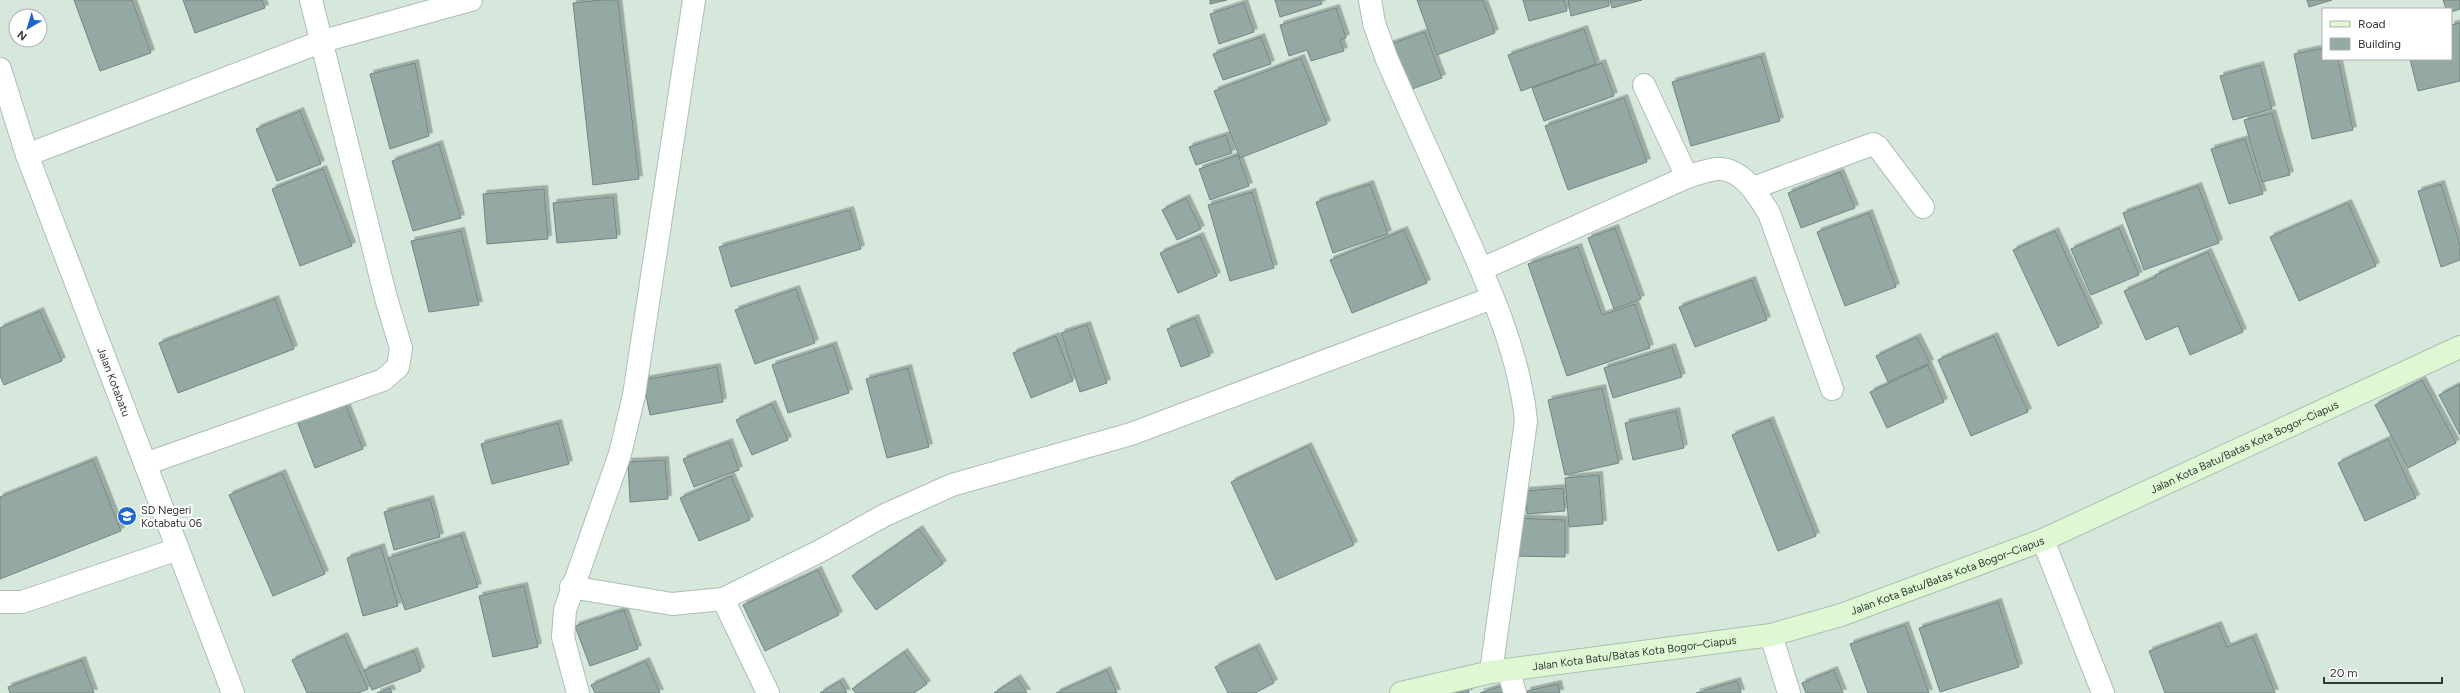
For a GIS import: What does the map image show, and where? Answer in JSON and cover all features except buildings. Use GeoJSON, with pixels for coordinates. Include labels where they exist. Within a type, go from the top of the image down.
{"type":"FeatureCollection","features":[{"type":"Feature","properties":{"kind":"main road","name":"Jalan Kota Batu/Batas Kota Bogor–Ciapus"},"geometry":{"type":"LineString","coordinates":[[1401,693],[1500,671],[1771,636],[1841,615],[2043,540],[2460,347]]}},
{"type":"Feature","properties":{"kind":"street"},"geometry":{"type":"LineString","coordinates":[[145,464],[383,380],[398,367],[401,348],[386,298],[323,41],[311,0]]}},
{"type":"Feature","properties":{"kind":"street"},"geometry":{"type":"LineString","coordinates":[[27,155],[323,41],[471,0]]}},
{"type":"Feature","properties":{"kind":"street"},"geometry":{"type":"LineString","coordinates":[[578,693],[563,637],[564,610],[571,586],[620,454],[634,395],[694,0]]}},
{"type":"Feature","properties":{"kind":"street"},"geometry":{"type":"LineString","coordinates":[[1370,0],[1374,23],[1386,57],[1482,270],[1515,361],[1523,391],[1526,421],[1500,671],[1515,693]]}},
{"type":"Feature","properties":{"kind":"street","name":"Jalan Kotabatu"},"geometry":{"type":"LineString","coordinates":[[0,69],[27,155],[233,693]]}},
{"type":"Feature","properties":{"kind":"street"},"geometry":{"type":"LineString","coordinates":[[1644,85],[1687,177]]}},
{"type":"Feature","properties":{"kind":"street"},"geometry":{"type":"LineString","coordinates":[[1753,188],[1873,144],[1878,147],[1923,207]]}},
{"type":"Feature","properties":{"kind":"street"},"geometry":{"type":"LineString","coordinates":[[1482,270],[1687,177],[1717,169],[1733,172],[1753,188],[1769,213],[1832,389]]}},
{"type":"Feature","properties":{"kind":"street"},"geometry":{"type":"LineString","coordinates":[[571,586],[672,604],[723,599],[820,551],[885,515],[952,485],[1130,434],[1492,298]]}},
{"type":"Feature","properties":{"kind":"street"},"geometry":{"type":"LineString","coordinates":[[2043,540],[2103,693]]}},
{"type":"Feature","properties":{"kind":"street"},"geometry":{"type":"LineString","coordinates":[[0,602],[22,602],[178,549]]}},
{"type":"Feature","properties":{"kind":"street"},"geometry":{"type":"LineString","coordinates":[[723,599],[768,693]]}},
{"type":"Feature","properties":{"kind":"street"},"geometry":{"type":"LineString","coordinates":[[1771,636],[1789,693]]}},
{"type":"Feature","properties":{"kind":"place","name":"SD Negeri Kotabatu 06"},"geometry":{"type":"Point","coordinates":[127,516]}}]}
